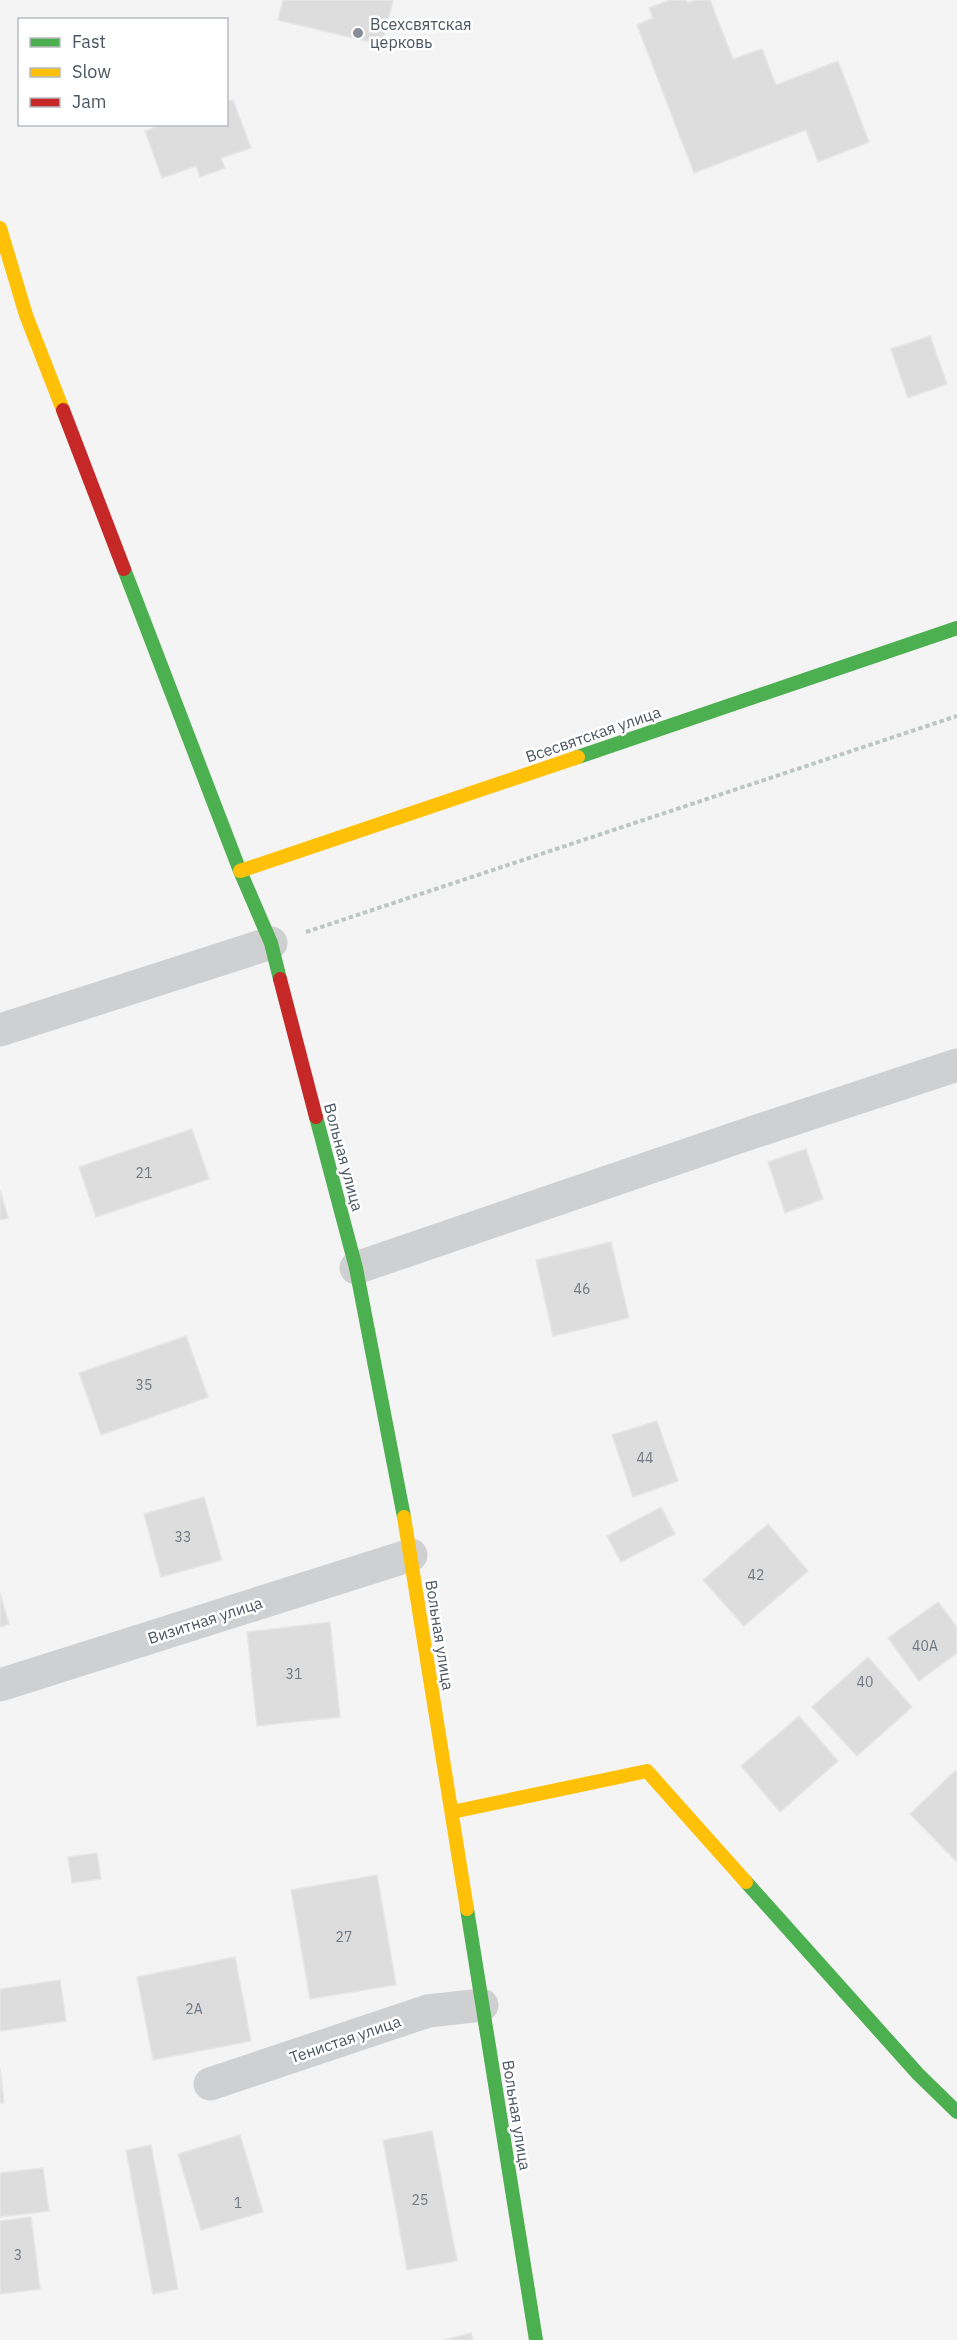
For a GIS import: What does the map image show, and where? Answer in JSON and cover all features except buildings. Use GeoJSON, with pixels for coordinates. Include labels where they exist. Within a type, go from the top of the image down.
{"type":"FeatureCollection","features":[{"type":"Feature","properties":{"kind":"street","name":"Вольная улица"},"geometry":{"type":"LineString","coordinates":[[0,228],[26,315],[240,871],[271,944],[356,1268],[411,1555],[536,2340]]}},
{"type":"Feature","properties":{"kind":"street","name":"Всесвятская улица"},"geometry":{"type":"LineString","coordinates":[[240,871],[957,628]]}},
{"type":"Feature","properties":{"kind":"street"},"geometry":{"type":"LineString","coordinates":[[0,1030],[271,944]]}},
{"type":"Feature","properties":{"kind":"street"},"geometry":{"type":"LineString","coordinates":[[356,1268],[957,1065]]}},
{"type":"Feature","properties":{"kind":"street","name":"Визитная улица"},"geometry":{"type":"LineString","coordinates":[[0,1685],[411,1555]]}},
{"type":"Feature","properties":{"kind":"street"},"geometry":{"type":"LineString","coordinates":[[452,1812],[646,1772],[918,2074],[957,2112]]}},
{"type":"Feature","properties":{"kind":"street","name":"Тенистая улица"},"geometry":{"type":"LineString","coordinates":[[210,2084],[428,2011],[482,2005]]}},
{"type":"Feature","properties":{"kind":"path"},"geometry":{"type":"LineString","coordinates":[[271,944],[957,716]]}},
{"type":"Feature","properties":{"kind":"traffic: fast"},"geometry":{"type":"LineString","coordinates":[[124,569],[240,871],[271,943],[280,979]]}},
{"type":"Feature","properties":{"kind":"traffic: fast"},"geometry":{"type":"LineString","coordinates":[[578,757],[957,628]]}},
{"type":"Feature","properties":{"kind":"traffic: fast"},"geometry":{"type":"LineString","coordinates":[[316,1117],[356,1268],[404,1517]]}},
{"type":"Feature","properties":{"kind":"traffic: fast"},"geometry":{"type":"LineString","coordinates":[[746,1882],[918,2074],[957,2112]]}},
{"type":"Feature","properties":{"kind":"traffic: fast"},"geometry":{"type":"LineString","coordinates":[[467,1909],[536,2340]]}},
{"type":"Feature","properties":{"kind":"traffic: slow"},"geometry":{"type":"LineString","coordinates":[[0,228],[26,315],[63,410]]}},
{"type":"Feature","properties":{"kind":"traffic: slow"},"geometry":{"type":"LineString","coordinates":[[240,871],[578,757]]}},
{"type":"Feature","properties":{"kind":"traffic: slow"},"geometry":{"type":"LineString","coordinates":[[404,1517],[467,1909]]}},
{"type":"Feature","properties":{"kind":"traffic: slow"},"geometry":{"type":"LineString","coordinates":[[452,1812],[647,1771],[746,1882]]}},
{"type":"Feature","properties":{"kind":"traffic: jam"},"geometry":{"type":"LineString","coordinates":[[63,410],[124,569]]}},
{"type":"Feature","properties":{"kind":"traffic: jam"},"geometry":{"type":"LineString","coordinates":[[280,979],[316,1117]]}},
{"type":"Feature","properties":{"kind":"place","name":"Всехсвятская церковь"},"geometry":{"type":"Point","coordinates":[358,33]}}]}
